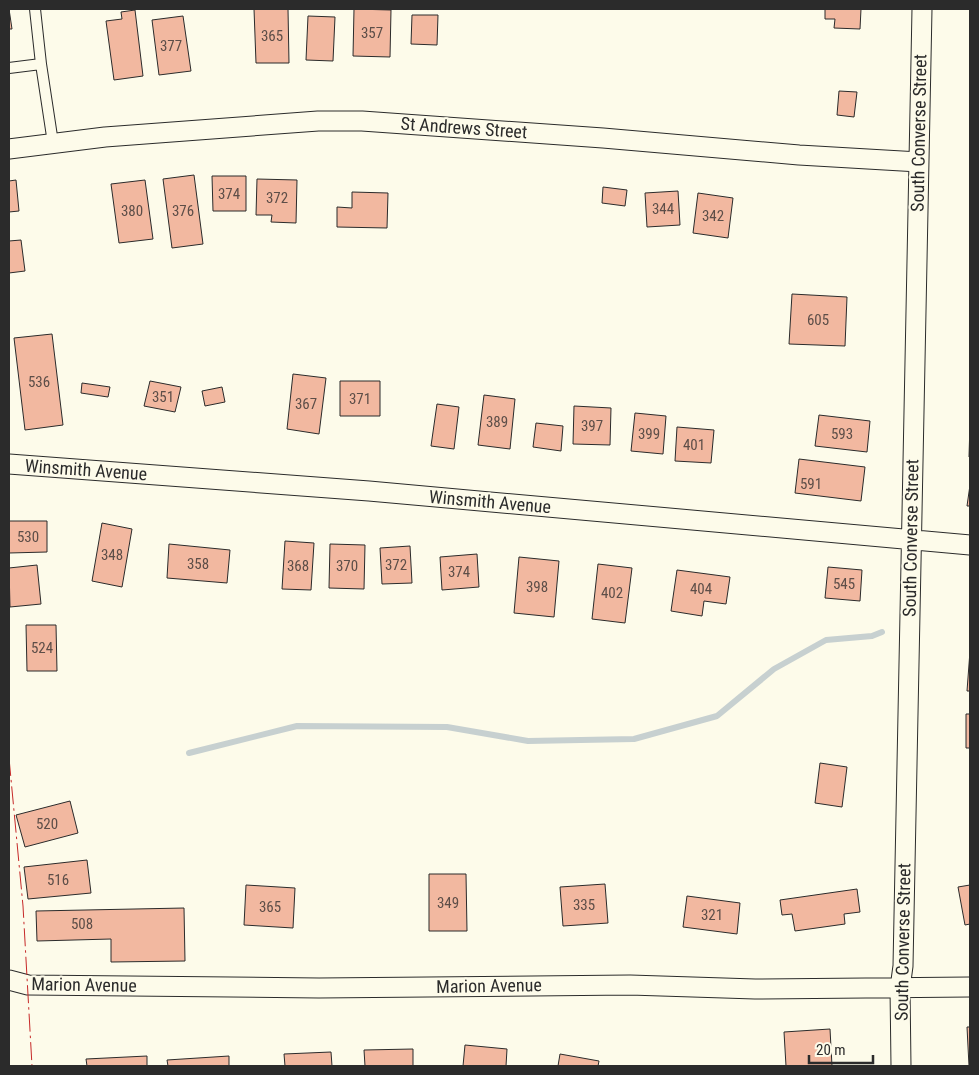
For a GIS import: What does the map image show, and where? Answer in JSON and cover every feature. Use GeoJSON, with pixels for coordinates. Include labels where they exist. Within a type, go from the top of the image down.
{"type":"FeatureCollection","features":[{"type":"Feature","properties":{"kind":"street","name":"South Converse Street"},"geometry":{"type":"LineString","coordinates":[[901,1066],[900,988],[903,966],[922,9]]}},
{"type":"Feature","properties":{"kind":"street","name":"St Andrews Street"},"geometry":{"type":"LineString","coordinates":[[9,148],[105,137],[318,121],[362,122],[603,138],[799,155],[919,162]]}},
{"type":"Feature","properties":{"kind":"street","name":"Winsmith Avenue"},"geometry":{"type":"LineString","coordinates":[[9,464],[388,493],[970,545]]}},
{"type":"Feature","properties":{"kind":"street","name":"Marion Avenue"},"geometry":{"type":"LineString","coordinates":[[9,980],[28,985],[319,988],[621,985],[755,989],[970,987]]}},
{"type":"Feature","properties":{"kind":"lane"},"geometry":{"type":"LineString","coordinates":[[35,9],[53,143]]}},
{"type":"Feature","properties":{"kind":"lane"},"geometry":{"type":"LineString","coordinates":[[9,68],[41,64]]}},
{"type":"Feature","properties":{"kind":"building"},"geometry":{"type":"Polygon","coordinates":[[[9,9],[12,29],[9,29],[9,9]]]}},
{"type":"Feature","properties":{"kind":"building"},"geometry":{"type":"Polygon","coordinates":[[[254,9],[288,9],[289,63],[256,63],[254,9]]]}},
{"type":"Feature","properties":{"kind":"building"},"geometry":{"type":"Polygon","coordinates":[[[354,9],[391,10],[390,57],[353,56],[354,9]]]}},
{"type":"Feature","properties":{"kind":"building"},"geometry":{"type":"Polygon","coordinates":[[[825,9],[861,9],[860,29],[834,28],[835,19],[825,19],[825,9]]]}},
{"type":"Feature","properties":{"kind":"building"},"geometry":{"type":"Polygon","coordinates":[[[135,10],[143,76],[114,80],[106,21],[122,19],[121,12],[135,10]]]}},
{"type":"Feature","properties":{"kind":"building"},"geometry":{"type":"Polygon","coordinates":[[[412,15],[438,15],[437,45],[411,44],[412,15]]]}},
{"type":"Feature","properties":{"kind":"building"},"geometry":{"type":"Polygon","coordinates":[[[183,16],[191,71],[159,75],[152,20],[183,16]]]}},
{"type":"Feature","properties":{"kind":"building"},"geometry":{"type":"Polygon","coordinates":[[[308,16],[335,17],[333,61],[306,60],[308,16]]]}},
{"type":"Feature","properties":{"kind":"building"},"geometry":{"type":"Polygon","coordinates":[[[839,91],[857,92],[854,117],[837,115],[839,91]]]}},
{"type":"Feature","properties":{"kind":"building"},"geometry":{"type":"Polygon","coordinates":[[[194,175],[203,244],[172,248],[163,179],[194,175]]]}},
{"type":"Feature","properties":{"kind":"building"},"geometry":{"type":"Polygon","coordinates":[[[212,176],[246,176],[246,211],[213,211],[212,176]]]}},
{"type":"Feature","properties":{"kind":"building"},"geometry":{"type":"Polygon","coordinates":[[[257,179],[297,180],[296,223],[271,222],[272,215],[256,215],[257,179]]]}},
{"type":"Feature","properties":{"kind":"building"},"geometry":{"type":"Polygon","coordinates":[[[16,180],[19,211],[9,212],[9,181],[16,180]]]}},
{"type":"Feature","properties":{"kind":"building"},"geometry":{"type":"Polygon","coordinates":[[[145,180],[153,239],[119,243],[111,184],[145,180]]]}},
{"type":"Feature","properties":{"kind":"building"},"geometry":{"type":"Polygon","coordinates":[[[603,187],[627,190],[625,206],[602,203],[603,187]]]}},
{"type":"Feature","properties":{"kind":"building"},"geometry":{"type":"Polygon","coordinates":[[[678,191],[680,225],[647,227],[645,193],[678,191]]]}},
{"type":"Feature","properties":{"kind":"building"},"geometry":{"type":"Polygon","coordinates":[[[352,192],[388,193],[387,228],[337,227],[337,207],[352,208],[352,192]]]}},
{"type":"Feature","properties":{"kind":"building"},"geometry":{"type":"Polygon","coordinates":[[[698,193],[733,198],[728,238],[693,233],[698,193]]]}},
{"type":"Feature","properties":{"kind":"building"},"geometry":{"type":"Polygon","coordinates":[[[21,240],[25,271],[9,273],[9,241],[21,240]]]}},
{"type":"Feature","properties":{"kind":"building"},"geometry":{"type":"Polygon","coordinates":[[[792,294],[847,297],[845,346],[789,344],[792,294]]]}},
{"type":"Feature","properties":{"kind":"building"},"geometry":{"type":"Polygon","coordinates":[[[52,334],[63,425],[25,430],[14,338],[52,334]]]}},
{"type":"Feature","properties":{"kind":"building"},"geometry":{"type":"Polygon","coordinates":[[[293,374],[326,378],[319,434],[287,429],[293,374]]]}},
{"type":"Feature","properties":{"kind":"building"},"geometry":{"type":"Polygon","coordinates":[[[150,381],[181,387],[175,412],[144,406],[150,381]]]}},
{"type":"Feature","properties":{"kind":"building"},"geometry":{"type":"Polygon","coordinates":[[[340,381],[380,381],[380,416],[340,416],[340,381]]]}},
{"type":"Feature","properties":{"kind":"building"},"geometry":{"type":"Polygon","coordinates":[[[82,383],[110,387],[108,397],[81,393],[82,383]]]}},
{"type":"Feature","properties":{"kind":"building"},"geometry":{"type":"Polygon","coordinates":[[[222,387],[225,402],[205,406],[202,391],[222,387]]]}},
{"type":"Feature","properties":{"kind":"building"},"geometry":{"type":"Polygon","coordinates":[[[484,395],[515,399],[510,449],[478,445],[484,395]]]}},
{"type":"Feature","properties":{"kind":"building"},"geometry":{"type":"Polygon","coordinates":[[[437,404],[459,407],[454,449],[431,446],[437,404]]]}},
{"type":"Feature","properties":{"kind":"building"},"geometry":{"type":"Polygon","coordinates":[[[574,406],[611,408],[610,445],[573,444],[574,406]]]}},
{"type":"Feature","properties":{"kind":"building"},"geometry":{"type":"Polygon","coordinates":[[[635,413],[666,416],[663,454],[631,451],[635,413]]]}},
{"type":"Feature","properties":{"kind":"building"},"geometry":{"type":"Polygon","coordinates":[[[819,415],[870,421],[867,452],[815,446],[819,415]]]}},
{"type":"Feature","properties":{"kind":"building"},"geometry":{"type":"Polygon","coordinates":[[[536,423],[563,426],[561,451],[533,447],[536,423]]]}},
{"type":"Feature","properties":{"kind":"building"},"geometry":{"type":"Polygon","coordinates":[[[970,423],[970,457],[969,457],[970,423]]]}},
{"type":"Feature","properties":{"kind":"building"},"geometry":{"type":"Polygon","coordinates":[[[677,427],[714,430],[711,463],[675,461],[677,427]]]}},
{"type":"Feature","properties":{"kind":"building"},"geometry":{"type":"Polygon","coordinates":[[[799,459],[865,467],[861,501],[795,493],[799,459]]]}},
{"type":"Feature","properties":{"kind":"building"},"geometry":{"type":"Polygon","coordinates":[[[970,485],[970,506],[967,506],[970,485]]]}},
{"type":"Feature","properties":{"kind":"building"},"geometry":{"type":"Polygon","coordinates":[[[9,521],[47,521],[47,552],[9,553],[9,521]]]}},
{"type":"Feature","properties":{"kind":"building"},"geometry":{"type":"Polygon","coordinates":[[[102,523],[132,529],[122,587],[92,581],[102,523]]]}},
{"type":"Feature","properties":{"kind":"building"},"geometry":{"type":"Polygon","coordinates":[[[285,541],[314,543],[311,590],[282,589],[285,541]]]}},
{"type":"Feature","properties":{"kind":"building"},"geometry":{"type":"Polygon","coordinates":[[[169,544],[230,550],[227,583],[167,578],[169,544]]]}},
{"type":"Feature","properties":{"kind":"building"},"geometry":{"type":"Polygon","coordinates":[[[330,544],[365,545],[364,589],[329,588],[330,544]]]}},
{"type":"Feature","properties":{"kind":"building"},"geometry":{"type":"Polygon","coordinates":[[[410,546],[412,583],[382,584],[380,548],[410,546]]]}},
{"type":"Feature","properties":{"kind":"building"},"geometry":{"type":"Polygon","coordinates":[[[477,554],[479,587],[442,590],[440,557],[477,554]]]}},
{"type":"Feature","properties":{"kind":"building"},"geometry":{"type":"Polygon","coordinates":[[[519,557],[559,561],[554,617],[514,613],[519,557]]]}},
{"type":"Feature","properties":{"kind":"building"},"geometry":{"type":"Polygon","coordinates":[[[598,564],[632,568],[625,623],[592,619],[598,564]]]}},
{"type":"Feature","properties":{"kind":"building"},"geometry":{"type":"Polygon","coordinates":[[[37,565],[41,604],[10,607],[9,568],[37,565]]]}},
{"type":"Feature","properties":{"kind":"building"},"geometry":{"type":"Polygon","coordinates":[[[828,567],[862,570],[860,601],[825,598],[828,567]]]}},
{"type":"Feature","properties":{"kind":"building"},"geometry":{"type":"Polygon","coordinates":[[[677,570],[730,577],[726,604],[704,601],[702,616],[671,611],[677,570]]]}},
{"type":"Feature","properties":{"kind":"building"},"geometry":{"type":"Polygon","coordinates":[[[26,625],[56,625],[57,671],[27,671],[26,625]]]}},
{"type":"Feature","properties":{"kind":"building"},"geometry":{"type":"Polygon","coordinates":[[[970,651],[970,691],[967,691],[970,651]]]}},
{"type":"Feature","properties":{"kind":"building"},"geometry":{"type":"Polygon","coordinates":[[[966,714],[970,714],[970,748],[966,748],[966,714]]]}},
{"type":"Feature","properties":{"kind":"building"},"geometry":{"type":"Polygon","coordinates":[[[820,763],[847,767],[842,807],[815,803],[820,763]]]}},
{"type":"Feature","properties":{"kind":"building"},"geometry":{"type":"Polygon","coordinates":[[[70,801],[78,833],[25,847],[16,815],[70,801]]]}},
{"type":"Feature","properties":{"kind":"building"},"geometry":{"type":"Polygon","coordinates":[[[87,860],[91,893],[28,899],[24,867],[87,860]]]}},
{"type":"Feature","properties":{"kind":"building"},"geometry":{"type":"Polygon","coordinates":[[[429,874],[466,874],[467,931],[429,931],[429,874]]]}},
{"type":"Feature","properties":{"kind":"building"},"geometry":{"type":"Polygon","coordinates":[[[605,884],[608,923],[563,926],[560,887],[605,884]]]}},
{"type":"Feature","properties":{"kind":"building"},"geometry":{"type":"Polygon","coordinates":[[[246,885],[295,888],[293,928],[244,925],[246,885]]]}},
{"type":"Feature","properties":{"kind":"building"},"geometry":{"type":"Polygon","coordinates":[[[970,885],[970,924],[965,925],[958,887],[970,885]]]}},
{"type":"Feature","properties":{"kind":"building"},"geometry":{"type":"Polygon","coordinates":[[[857,889],[860,912],[844,914],[845,924],[795,931],[792,914],[782,915],[780,900],[857,889]]]}},
{"type":"Feature","properties":{"kind":"building"},"geometry":{"type":"Polygon","coordinates":[[[687,896],[740,903],[737,934],[683,927],[687,896]]]}},
{"type":"Feature","properties":{"kind":"building"},"geometry":{"type":"Polygon","coordinates":[[[184,908],[185,961],[111,962],[111,939],[37,941],[36,911],[184,908]]]}},
{"type":"Feature","properties":{"kind":"building"},"geometry":{"type":"Polygon","coordinates":[[[967,1027],[970,1027],[970,1066],[969,1066],[967,1027]]]}},
{"type":"Feature","properties":{"kind":"building"},"geometry":{"type":"Polygon","coordinates":[[[830,1029],[832,1066],[786,1066],[784,1032],[830,1029]]]}},
{"type":"Feature","properties":{"kind":"building"},"geometry":{"type":"Polygon","coordinates":[[[465,1045],[507,1049],[506,1066],[463,1066],[465,1045]]]}},
{"type":"Feature","properties":{"kind":"building"},"geometry":{"type":"Polygon","coordinates":[[[413,1049],[413,1066],[365,1066],[364,1050],[413,1049]]]}},
{"type":"Feature","properties":{"kind":"building"},"geometry":{"type":"Polygon","coordinates":[[[331,1052],[332,1066],[285,1066],[284,1054],[331,1052]]]}},
{"type":"Feature","properties":{"kind":"building"},"geometry":{"type":"Polygon","coordinates":[[[560,1054],[599,1061],[598,1066],[558,1066],[560,1054]]]}},
{"type":"Feature","properties":{"kind":"building"},"geometry":{"type":"Polygon","coordinates":[[[147,1056],[147,1066],[87,1066],[86,1059],[147,1056]]]}},
{"type":"Feature","properties":{"kind":"building"},"geometry":{"type":"Polygon","coordinates":[[[229,1056],[229,1066],[168,1066],[167,1060],[229,1056]]]}},
{"type":"Feature","properties":{"kind":"waterway"},"geometry":{"type":"LineString","coordinates":[[189,753],[297,726],[447,727],[528,741],[634,739],[717,716],[774,669],[826,640],[872,636],[882,632]]}},
{"type":"Feature","properties":{"kind":"power"},"geometry":{"type":"LineString","coordinates":[[9,758],[23,906],[32,1066]]}}]}
